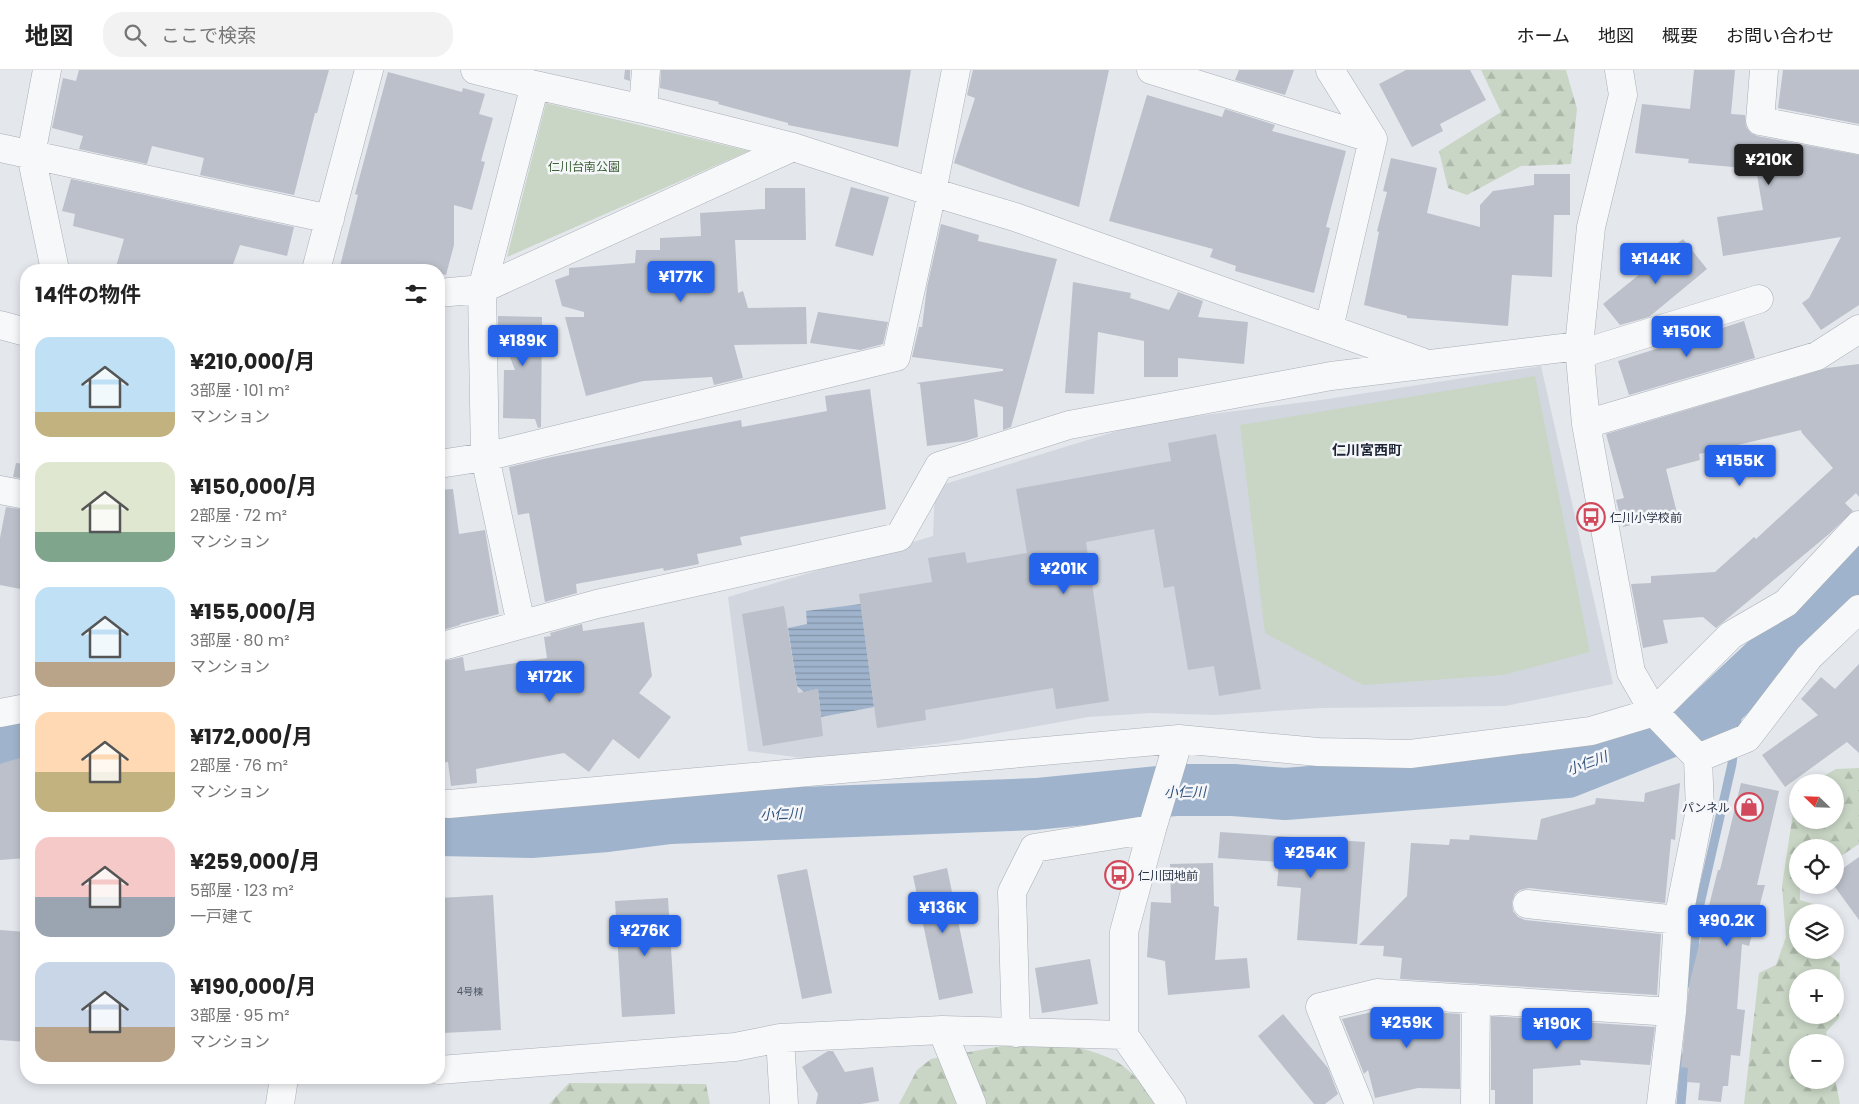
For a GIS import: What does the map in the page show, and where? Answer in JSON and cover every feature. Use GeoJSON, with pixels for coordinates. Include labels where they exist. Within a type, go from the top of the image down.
{"type":"FeatureCollection","features":[{"type":"Feature","properties":{"kind":"street"},"geometry":{"type":"LineString","coordinates":[[47,70],[31,155],[54,264]]}},
{"type":"Feature","properties":{"kind":"street"},"geometry":{"type":"LineString","coordinates":[[318,264],[369,70]]}},
{"type":"Feature","properties":{"kind":"street"},"geometry":{"type":"LineString","coordinates":[[475,70],[528,78],[793,148],[932,192],[1016,216],[1429,364]]}},
{"type":"Feature","properties":{"kind":"street"},"geometry":{"type":"LineString","coordinates":[[643,109],[646,70]]}},
{"type":"Feature","properties":{"kind":"street"},"geometry":{"type":"LineString","coordinates":[[445,463],[485,457],[896,357],[956,70]]}},
{"type":"Feature","properties":{"kind":"street"},"geometry":{"type":"LineString","coordinates":[[1151,70],[1373,139]]}},
{"type":"Feature","properties":{"kind":"street"},"geometry":{"type":"LineString","coordinates":[[1329,328],[1373,139],[1330,70]]}},
{"type":"Feature","properties":{"kind":"street"},"geometry":{"type":"LineString","coordinates":[[1619,70],[1623,95],[1591,227],[1580,350],[1586,424],[1631,672],[1657,717],[1701,753]]}},
{"type":"Feature","properties":{"kind":"street"},"geometry":{"type":"LineString","coordinates":[[1764,70],[1760,121],[1859,140]]}},
{"type":"Feature","properties":{"kind":"street"},"geometry":{"type":"LineString","coordinates":[[521,624],[485,457],[482,289],[528,78]]}},
{"type":"Feature","properties":{"kind":"street"},"geometry":{"type":"LineString","coordinates":[[0,148],[330,219]]}},
{"type":"Feature","properties":{"kind":"street"},"geometry":{"type":"LineString","coordinates":[[445,292],[482,289],[793,148]]}},
{"type":"Feature","properties":{"kind":"street"},"geometry":{"type":"LineString","coordinates":[[445,645],[606,602],[899,537],[938,466],[1069,425],[1330,376],[1429,364],[1580,350],[1759,299]]}},
{"type":"Feature","properties":{"kind":"street"},"geometry":{"type":"LineString","coordinates":[[0,325],[20,330]]}},
{"type":"Feature","properties":{"kind":"street"},"geometry":{"type":"LineString","coordinates":[[1586,424],[1816,356],[1859,328]]}},
{"type":"Feature","properties":{"kind":"street"},"geometry":{"type":"LineString","coordinates":[[0,490],[20,493]]}},
{"type":"Feature","properties":{"kind":"street"},"geometry":{"type":"LineString","coordinates":[[445,803],[764,777],[1177,749],[1410,754],[1591,730],[1657,717],[1731,635],[1786,603],[1859,525]]}},
{"type":"Feature","properties":{"kind":"street"},"geometry":{"type":"LineString","coordinates":[[1701,753],[1747,738],[1809,657],[1859,609]]}},
{"type":"Feature","properties":{"kind":"street"},"geometry":{"type":"LineString","coordinates":[[0,714],[20,709]]}},
{"type":"Feature","properties":{"kind":"street"},"geometry":{"type":"LineString","coordinates":[[1172,1104],[1124,1035],[1124,932],[1177,749]]}},
{"type":"Feature","properties":{"kind":"street"},"geometry":{"type":"LineString","coordinates":[[1661,1104],[1672,1012],[1678,920],[1700,810],[1701,753]]}},
{"type":"Feature","properties":{"kind":"street"},"geometry":{"type":"LineString","coordinates":[[1016,1033],[1012,892],[1034,848],[1156,817]]}},
{"type":"Feature","properties":{"kind":"street"},"geometry":{"type":"LineString","coordinates":[[1527,904],[1678,920]]}},
{"type":"Feature","properties":{"kind":"street"},"geometry":{"type":"LineString","coordinates":[[1360,1104],[1320,1007],[1377,993],[1672,1012]]}},
{"type":"Feature","properties":{"kind":"street"},"geometry":{"type":"LineString","coordinates":[[1476,999],[1476,1104]]}},
{"type":"Feature","properties":{"kind":"street"},"geometry":{"type":"LineString","coordinates":[[445,1070],[735,1047],[780,1038],[942,1030],[1124,1035]]}},
{"type":"Feature","properties":{"kind":"street"},"geometry":{"type":"LineString","coordinates":[[942,1030],[972,1104]]}},
{"type":"Feature","properties":{"kind":"street"},"geometry":{"type":"LineString","coordinates":[[780,1038],[784,1104]]}},
{"type":"Feature","properties":{"kind":"street"},"geometry":{"type":"LineString","coordinates":[[280,1104],[283,1084]]}},
{"type":"Feature","properties":{"kind":"shaded area"},"geometry":{"type":"Polygon","coordinates":[[[1541,366],[1613,684],[1505,706],[1321,708],[1215,715],[1151,713],[1088,717],[949,742],[819,760],[748,751],[728,597],[933,536],[935,487],[1143,423],[1321,400],[1541,366]]]}},
{"type":"Feature","properties":{"kind":"green space"},"geometry":{"type":"Polygon","coordinates":[[[1481,70],[1566,70],[1577,109],[1571,164],[1521,166],[1467,195],[1448,188],[1439,151],[1501,112],[1481,70]]]}},
{"type":"Feature","properties":{"kind":"green space","name":"仁川台南公園"},"geometry":{"type":"Polygon","coordinates":[[[546,103],[749,151],[507,257],[546,103]]]}},
{"type":"Feature","properties":{"kind":"green space"},"geometry":{"type":"Polygon","coordinates":[[[1535,376],[1590,652],[1503,675],[1363,685],[1265,633],[1240,425],[1535,376]]]}},
{"type":"Feature","properties":{"kind":"green space"},"geometry":{"type":"Polygon","coordinates":[[[1859,768],[1859,844],[1844,854],[1844,839],[1789,839],[1791,829],[1844,829],[1844,774],[1827,774],[1836,769],[1859,768]]]}},
{"type":"Feature","properties":{"kind":"green space"},"geometry":{"type":"Polygon","coordinates":[[[1789,840],[1789,894],[1800,894],[1800,900],[1813,904],[1789,904],[1789,959],[1834,959],[1840,963],[1840,969],[1789,969],[1789,1024],[1833,1024],[1826,1034],[1789,1034],[1789,1089],[1837,1089],[1840,1104],[1744,1104],[1759,973],[1776,965],[1786,937],[1782,886],[1789,840]]]}},
{"type":"Feature","properties":{"kind":"green space"},"geometry":{"type":"Polygon","coordinates":[[[1039,1039],[1069,1045],[1117,1062],[1139,1081],[1157,1104],[899,1104],[917,1070],[931,1059],[1039,1039]]]}},
{"type":"Feature","properties":{"kind":"green space"},"geometry":{"type":"Polygon","coordinates":[[[569,1083],[706,1084],[710,1104],[549,1104],[569,1083]]]}},
{"type":"Feature","properties":{"kind":"water"},"geometry":{"type":"Polygon","coordinates":[[[861,604],[874,707],[821,717],[818,689],[804,692],[797,686],[788,628],[807,624],[806,611],[861,604]]]}},
{"type":"Feature","properties":{"kind":"building"},"geometry":{"type":"Polygon","coordinates":[[[79,70],[329,70],[317,113],[315,113],[294,195],[200,175],[204,158],[152,146],[147,164],[79,149],[83,136],[52,128],[63,78],[76,81],[79,70]]]}},
{"type":"Feature","properties":{"kind":"building"},"geometry":{"type":"Polygon","coordinates":[[[625,70],[630,70],[630,81],[624,79],[625,70]]]}},
{"type":"Feature","properties":{"kind":"building"},"geometry":{"type":"Polygon","coordinates":[[[661,70],[911,70],[898,147],[788,125],[788,123],[718,104],[719,102],[660,88],[661,70]]]}},
{"type":"Feature","properties":{"kind":"building"},"geometry":{"type":"Polygon","coordinates":[[[973,70],[1109,70],[1079,207],[954,163],[975,98],[967,95],[973,70]]]}},
{"type":"Feature","properties":{"kind":"building"},"geometry":{"type":"Polygon","coordinates":[[[1239,70],[1294,70],[1285,95],[1235,80],[1239,70]]]}},
{"type":"Feature","properties":{"kind":"building"},"geometry":{"type":"Polygon","coordinates":[[[1406,70],[1470,70],[1486,100],[1440,124],[1443,131],[1412,147],[1379,84],[1406,70]]]}},
{"type":"Feature","properties":{"kind":"building"},"geometry":{"type":"Polygon","coordinates":[[[1694,70],[1735,70],[1731,114],[1745,115],[1746,127],[1751,133],[1757,136],[1859,155],[1859,305],[1821,330],[1802,303],[1809,298],[1841,237],[1723,256],[1717,217],[1763,210],[1756,169],[1688,163],[1689,159],[1635,153],[1642,104],[1690,109],[1694,70]]]}},
{"type":"Feature","properties":{"kind":"building"},"geometry":{"type":"Polygon","coordinates":[[[1783,70],[1859,70],[1859,124],[1778,108],[1783,70]]]}},
{"type":"Feature","properties":{"kind":"building"},"geometry":{"type":"Polygon","coordinates":[[[388,72],[462,92],[463,88],[485,94],[479,114],[493,118],[481,161],[485,162],[472,210],[454,205],[454,245],[446,275],[445,264],[341,264],[358,195],[355,194],[388,72]]]}},
{"type":"Feature","properties":{"kind":"building"},"geometry":{"type":"Polygon","coordinates":[[[1147,95],[1222,117],[1225,109],[1275,125],[1272,131],[1346,151],[1326,227],[1330,228],[1314,293],[1235,271],[1236,266],[1210,257],[1213,249],[1109,221],[1147,95]]]}},
{"type":"Feature","properties":{"kind":"building"},"geometry":{"type":"Polygon","coordinates":[[[1391,158],[1437,168],[1427,213],[1480,227],[1480,205],[1493,191],[1534,185],[1534,174],[1570,174],[1570,215],[1554,215],[1552,277],[1512,275],[1508,326],[1407,318],[1407,316],[1364,305],[1379,232],[1377,231],[1387,192],[1383,191],[1391,158]]]}},
{"type":"Feature","properties":{"kind":"building"},"geometry":{"type":"Polygon","coordinates":[[[71,179],[294,227],[287,256],[240,245],[233,264],[117,264],[124,239],[73,226],[75,214],[62,211],[71,179]]]}},
{"type":"Feature","properties":{"kind":"building"},"geometry":{"type":"Polygon","coordinates":[[[851,187],[889,197],[873,256],[835,246],[851,187]]]}},
{"type":"Feature","properties":{"kind":"building"},"geometry":{"type":"Polygon","coordinates":[[[765,188],[805,188],[806,240],[735,240],[738,293],[743,291],[748,308],[806,307],[807,344],[734,345],[743,378],[714,385],[712,377],[643,381],[586,396],[565,317],[584,317],[584,312],[562,306],[555,280],[569,275],[569,268],[635,263],[636,250],[660,250],[660,238],[701,236],[700,213],[765,209],[765,188]]]}},
{"type":"Feature","properties":{"kind":"building"},"geometry":{"type":"Polygon","coordinates":[[[941,224],[979,235],[978,241],[1057,259],[1011,427],[1003,430],[1003,407],[974,399],[978,437],[965,441],[927,446],[920,384],[916,383],[1003,371],[1003,369],[912,357],[919,327],[922,327],[927,287],[941,224]]]}},
{"type":"Feature","properties":{"kind":"building"},"geometry":{"type":"Polygon","coordinates":[[[1683,239],[1707,269],[1649,317],[1620,325],[1603,304],[1683,239]]]}},
{"type":"Feature","properties":{"kind":"building"},"geometry":{"type":"Polygon","coordinates":[[[1073,282],[1131,293],[1130,298],[1169,310],[1178,292],[1203,301],[1198,317],[1248,322],[1244,364],[1178,358],[1178,377],[1144,377],[1144,341],[1098,332],[1094,394],[1065,393],[1073,282]]]}},
{"type":"Feature","properties":{"kind":"building"},"geometry":{"type":"Polygon","coordinates":[[[818,312],[888,322],[883,344],[860,350],[810,343],[818,312]]]}},
{"type":"Feature","properties":{"kind":"building"},"geometry":{"type":"Polygon","coordinates":[[[498,316],[542,317],[541,427],[538,428],[535,419],[503,418],[504,370],[515,370],[498,327],[498,316]]]}},
{"type":"Feature","properties":{"kind":"building"},"geometry":{"type":"Polygon","coordinates":[[[1744,321],[1755,358],[1629,395],[1618,361],[1744,321]]]}},
{"type":"Feature","properties":{"kind":"building"},"geometry":{"type":"Polygon","coordinates":[[[1859,364],[1859,497],[1856,493],[1845,503],[1853,511],[1829,534],[1716,628],[1703,617],[1663,620],[1668,643],[1643,648],[1631,584],[1651,583],[1651,576],[1715,572],[1754,537],[1756,539],[1833,468],[1801,430],[1699,454],[1700,460],[1666,469],[1677,513],[1623,527],[1616,500],[1624,498],[1606,434],[1827,368],[1859,364]]]}},
{"type":"Feature","properties":{"kind":"building"},"geometry":{"type":"Polygon","coordinates":[[[870,389],[886,509],[740,537],[742,545],[697,554],[699,564],[664,571],[663,568],[576,584],[577,593],[545,602],[529,513],[518,515],[509,467],[741,420],[742,427],[827,411],[825,396],[870,389]]]}},
{"type":"Feature","properties":{"kind":"building"},"geometry":{"type":"Polygon","coordinates":[[[1216,434],[1261,689],[1219,696],[1214,666],[1188,670],[1174,586],[1164,588],[1154,529],[1086,542],[1109,701],[1056,709],[1053,688],[925,710],[926,720],[877,728],[859,594],[932,582],[928,558],[965,552],[967,563],[1027,553],[1016,489],[1171,461],[1168,443],[1216,434]]]}},
{"type":"Feature","properties":{"kind":"building"},"geometry":{"type":"Polygon","coordinates":[[[16,463],[20,463],[20,478],[13,477],[16,463]]]}},
{"type":"Feature","properties":{"kind":"building"},"geometry":{"type":"Polygon","coordinates":[[[453,489],[459,534],[485,530],[499,614],[445,629],[445,490],[453,489]]]}},
{"type":"Feature","properties":{"kind":"building"},"geometry":{"type":"Polygon","coordinates":[[[6,507],[20,509],[20,589],[0,585],[0,538],[6,507]]]}},
{"type":"Feature","properties":{"kind":"building"},"geometry":{"type":"Polygon","coordinates":[[[784,606],[798,693],[818,689],[823,736],[763,746],[742,614],[784,606]]]}},
{"type":"Feature","properties":{"kind":"building"},"geometry":{"type":"Polygon","coordinates":[[[644,622],[652,676],[639,693],[671,717],[639,759],[613,739],[589,772],[564,753],[476,769],[477,783],[451,786],[448,762],[445,762],[445,661],[463,657],[465,671],[547,658],[544,637],[551,636],[550,633],[582,624],[583,631],[644,622]]]}},
{"type":"Feature","properties":{"kind":"building"},"geometry":{"type":"Polygon","coordinates":[[[1859,664],[1859,753],[1847,742],[1803,774],[1789,774],[1789,784],[1785,787],[1762,755],[1818,715],[1801,699],[1821,677],[1835,689],[1859,664]]]}},
{"type":"Feature","properties":{"kind":"building"},"geometry":{"type":"Polygon","coordinates":[[[20,758],[20,858],[0,860],[0,764],[20,758]]]}},
{"type":"Feature","properties":{"kind":"building"},"geometry":{"type":"Polygon","coordinates":[[[1680,783],[1675,840],[1671,839],[1665,903],[1529,888],[1520,890],[1515,894],[1512,902],[1513,911],[1518,917],[1525,920],[1661,934],[1657,995],[1400,979],[1402,958],[1383,956],[1384,946],[1359,945],[1407,896],[1411,843],[1449,845],[1450,839],[1469,840],[1470,835],[1537,840],[1541,819],[1595,804],[1596,798],[1644,802],[1645,793],[1680,783]]]}},
{"type":"Feature","properties":{"kind":"building"},"geometry":{"type":"Polygon","coordinates":[[[1741,783],[1779,791],[1757,885],[1765,885],[1749,946],[1742,944],[1737,1009],[1745,1010],[1740,1056],[1731,1055],[1728,1086],[1723,1086],[1721,1102],[1698,1100],[1700,1083],[1687,1082],[1688,1068],[1681,1067],[1689,985],[1741,783]]]}},
{"type":"Feature","properties":{"kind":"building"},"geometry":{"type":"Polygon","coordinates":[[[1220,832],[1365,842],[1357,944],[1297,940],[1301,888],[1277,886],[1279,862],[1218,858],[1220,832]]]}},
{"type":"Feature","properties":{"kind":"building"},"geometry":{"type":"Polygon","coordinates":[[[1859,857],[1859,920],[1840,894],[1844,894],[1844,868],[1859,857]]]}},
{"type":"Feature","properties":{"kind":"building"},"geometry":{"type":"Polygon","coordinates":[[[1213,863],[1214,906],[1219,907],[1215,960],[1247,958],[1250,988],[1168,995],[1165,961],[1147,957],[1151,902],[1171,903],[1170,864],[1213,863]]]}},
{"type":"Feature","properties":{"kind":"building"},"geometry":{"type":"Polygon","coordinates":[[[947,868],[973,993],[939,1000],[913,876],[947,868]]]}},
{"type":"Feature","properties":{"kind":"building"},"geometry":{"type":"Polygon","coordinates":[[[807,869],[832,993],[802,999],[777,875],[807,869]]]}},
{"type":"Feature","properties":{"kind":"building"},"geometry":{"type":"Polygon","coordinates":[[[493,895],[501,1030],[445,1033],[445,898],[493,895]]]}},
{"type":"Feature","properties":{"kind":"building"},"geometry":{"type":"Polygon","coordinates":[[[668,898],[675,1014],[622,1017],[615,901],[668,898]]]}},
{"type":"Feature","properties":{"kind":"building"},"geometry":{"type":"Polygon","coordinates":[[[0,930],[20,932],[20,1042],[0,1040],[0,930]]]}},
{"type":"Feature","properties":{"kind":"building"},"geometry":{"type":"Polygon","coordinates":[[[1090,959],[1098,1004],[1042,1013],[1035,968],[1090,959]]]}},
{"type":"Feature","properties":{"kind":"building"},"geometry":{"type":"Polygon","coordinates":[[[1385,1009],[1460,1014],[1460,1089],[1418,1088],[1375,1098],[1368,1070],[1364,1074],[1342,1019],[1385,1009]]]}},
{"type":"Feature","properties":{"kind":"building"},"geometry":{"type":"Polygon","coordinates":[[[1283,1014],[1328,1068],[1338,1094],[1325,1104],[1314,1104],[1258,1036],[1283,1014]]]}},
{"type":"Feature","properties":{"kind":"building"},"geometry":{"type":"Polygon","coordinates":[[[1491,1016],[1655,1027],[1650,1065],[1580,1060],[1581,1065],[1533,1069],[1533,1104],[1495,1104],[1495,1090],[1491,1090],[1491,1016]]]}},
{"type":"Feature","properties":{"kind":"building"},"geometry":{"type":"Polygon","coordinates":[[[828,1051],[833,1051],[845,1072],[873,1067],[879,1101],[861,1104],[816,1104],[818,1094],[802,1067],[828,1051]]]}},
{"type":"Feature","properties":{"kind":"waterway","name":"小仁川"},"geometry":{"type":"LineString","coordinates":[[445,830],[531,832],[607,826],[670,818],[1036,804],[1177,790],[1233,790],[1285,794],[1567,772],[1706,717],[1790,638],[1859,565]]}},
{"type":"Feature","properties":{"kind":"waterway"},"geometry":{"type":"LineString","coordinates":[[1691,984],[1697,917],[1732,764],[1741,684]]}},
{"type":"Feature","properties":{"kind":"waterway","name":"小仁川"},"geometry":{"type":"LineString","coordinates":[[0,742],[20,742]]}},
{"type":"Feature","properties":{"kind":"waterway"},"geometry":{"type":"LineString","coordinates":[[1681,1104],[1685,1057]]}},
{"type":"Feature","properties":{"kind":"place","name":"仁川小学校前"},"geometry":{"type":"Point","coordinates":[1591,517]}},
{"type":"Feature","properties":{"kind":"place","name":"パンネル"},"geometry":{"type":"Point","coordinates":[1749,807]}},
{"type":"Feature","properties":{"kind":"place","name":"仁川団地前"},"geometry":{"type":"Point","coordinates":[1119,875]}},
{"type":"Feature","properties":{"kind":"district","name":"仁川宮西町"},"geometry":{"type":"Point","coordinates":[1367,450]}}]}
